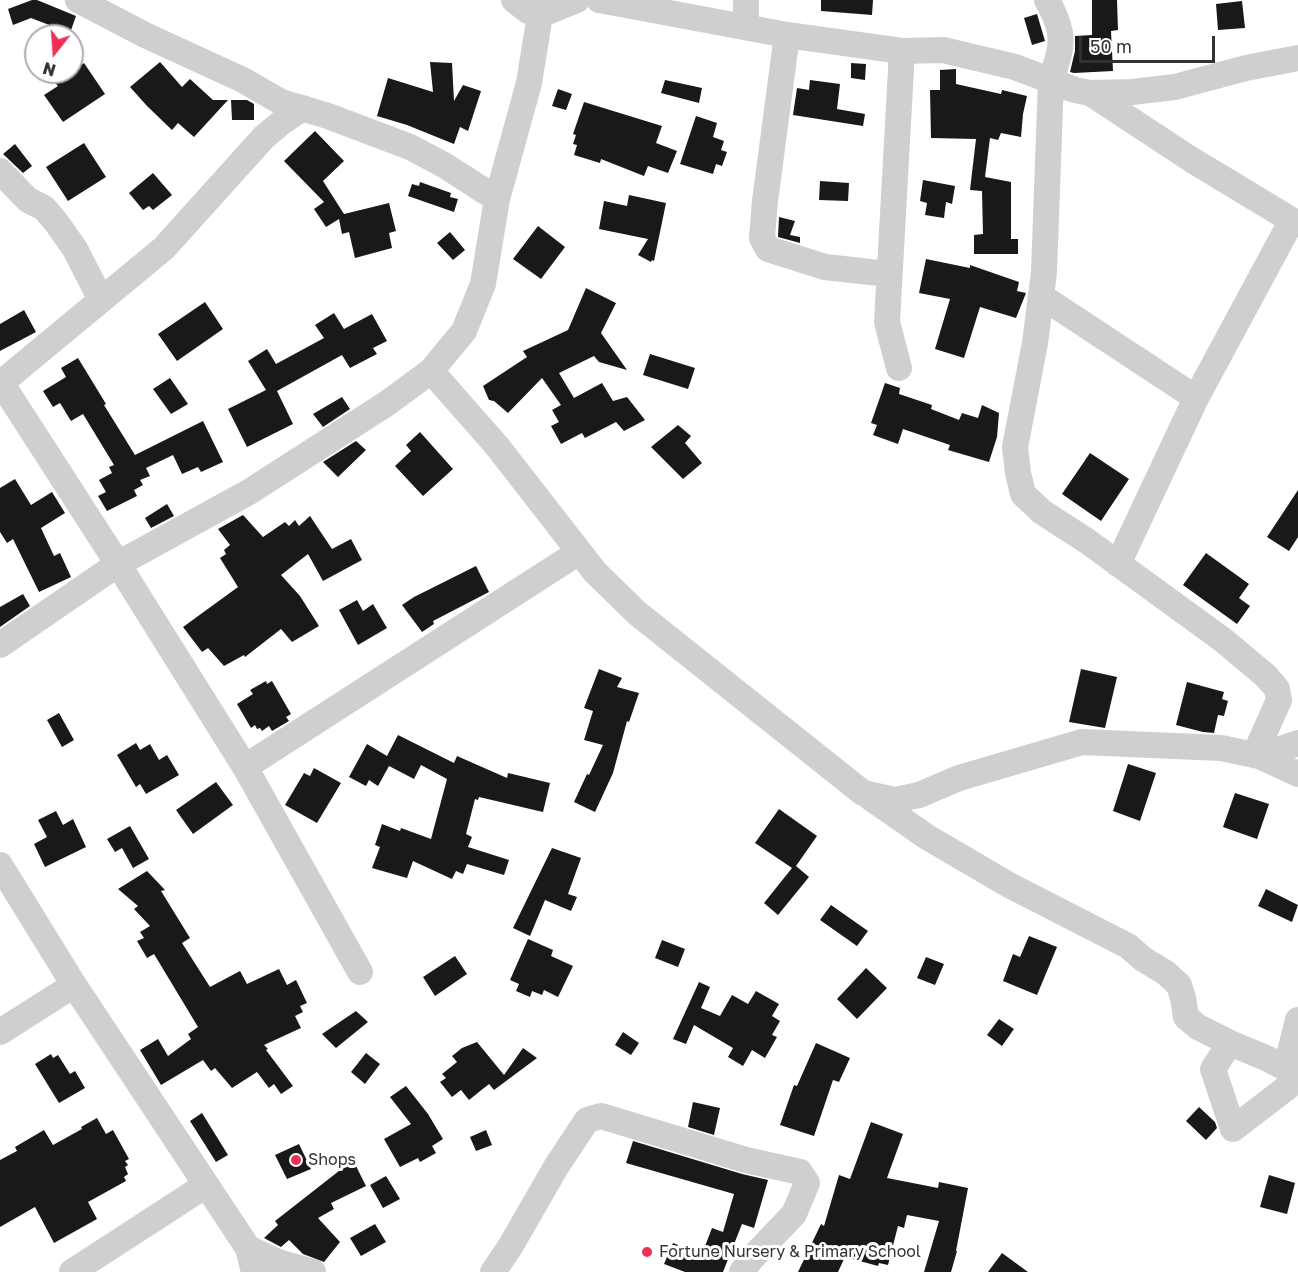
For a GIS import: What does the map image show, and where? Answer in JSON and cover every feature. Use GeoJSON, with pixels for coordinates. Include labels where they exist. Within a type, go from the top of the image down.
{"type":"FeatureCollection","features":[{"type":"Feature","properties":{"kind":"street"},"geometry":{"type":"LineString","coordinates":[[78,0],[145,35],[243,80],[281,102],[410,147],[444,165],[497,199]]}},
{"type":"Feature","properties":{"kind":"street"},"geometry":{"type":"LineString","coordinates":[[514,0],[528,11],[577,0]]}},
{"type":"Feature","properties":{"kind":"street"},"geometry":{"type":"LineString","coordinates":[[599,0],[787,35],[902,51],[943,50],[1015,67],[1075,90],[1090,93],[1132,92],[1175,87],[1246,68],[1298,58]]}},
{"type":"Feature","properties":{"kind":"street"},"geometry":{"type":"LineString","coordinates":[[746,0],[746,26]]}},
{"type":"Feature","properties":{"kind":"street"},"geometry":{"type":"LineString","coordinates":[[1047,0],[1057,18],[1062,35],[1060,54],[1051,81],[1044,272],[1035,343],[1015,447],[1023,494],[1042,512],[1223,640],[1266,676],[1280,699],[1259,745],[1258,756]]}},
{"type":"Feature","properties":{"kind":"street"},"geometry":{"type":"LineString","coordinates":[[0,645],[118,564],[249,492],[386,404],[431,370],[464,331],[483,284],[497,199],[529,83],[543,7]]}},
{"type":"Feature","properties":{"kind":"street"},"geometry":{"type":"LineString","coordinates":[[787,35],[762,238],[768,249],[825,267],[888,274]]}},
{"type":"Feature","properties":{"kind":"street"},"geometry":{"type":"LineString","coordinates":[[899,368],[886,322],[902,51]]}},
{"type":"Feature","properties":{"kind":"street"},"geometry":{"type":"LineString","coordinates":[[1090,93],[1192,160],[1295,222],[1196,398],[1118,564]]}},
{"type":"Feature","properties":{"kind":"street"},"geometry":{"type":"LineString","coordinates":[[303,108],[264,137],[164,248],[1,382],[245,767],[360,972]]}},
{"type":"Feature","properties":{"kind":"street"},"geometry":{"type":"LineString","coordinates":[[0,171],[28,200],[44,208],[56,222],[75,249],[101,300]]}},
{"type":"Feature","properties":{"kind":"street"},"geometry":{"type":"LineString","coordinates":[[1041,296],[1196,398]]}},
{"type":"Feature","properties":{"kind":"street"},"geometry":{"type":"LineString","coordinates":[[431,370],[497,446],[595,572],[637,612],[863,793],[927,837],[1009,885],[1128,946],[1143,959],[1166,972],[1179,985],[1186,1017],[1198,1027],[1298,1074]]}},
{"type":"Feature","properties":{"kind":"street"},"geometry":{"type":"LineString","coordinates":[[245,767],[579,552]]}},
{"type":"Feature","properties":{"kind":"street"},"geometry":{"type":"LineString","coordinates":[[863,793],[896,800],[919,795],[959,778],[1082,742],[1221,748],[1258,756],[1298,774]]}},
{"type":"Feature","properties":{"kind":"street"},"geometry":{"type":"LineString","coordinates":[[1258,756],[1298,743]]}},
{"type":"Feature","properties":{"kind":"street"},"geometry":{"type":"LineString","coordinates":[[0,865],[74,985],[206,1185],[251,1260],[278,1262],[313,1272]]}},
{"type":"Feature","properties":{"kind":"street"},"geometry":{"type":"LineString","coordinates":[[0,1032],[74,985]]}},
{"type":"Feature","properties":{"kind":"street"},"geometry":{"type":"LineString","coordinates":[[1298,1020],[1289,1056],[1298,1074]]}},
{"type":"Feature","properties":{"kind":"street"},"geometry":{"type":"LineString","coordinates":[[1230,1043],[1213,1070],[1233,1129],[1298,1074]]}},
{"type":"Feature","properties":{"kind":"street"},"geometry":{"type":"LineString","coordinates":[[493,1272],[587,1120],[601,1116],[746,1160],[800,1172],[807,1183],[794,1214],[751,1259],[742,1272]]}},
{"type":"Feature","properties":{"kind":"street"},"geometry":{"type":"LineString","coordinates":[[72,1272],[206,1185]]}},
{"type":"Feature","properties":{"kind":"building"},"geometry":{"type":"Polygon","coordinates":[[[37,0],[76,16],[73,24],[47,24],[31,18],[13,25],[8,9],[37,0]]]}},
{"type":"Feature","properties":{"kind":"building"},"geometry":{"type":"Polygon","coordinates":[[[821,0],[873,0],[872,15],[821,11],[821,0]]]}},
{"type":"Feature","properties":{"kind":"building"},"geometry":{"type":"Polygon","coordinates":[[[1092,0],[1117,0],[1118,30],[1111,31],[1113,71],[1070,72],[1075,51],[1075,36],[1092,35],[1092,0]]]}},
{"type":"Feature","properties":{"kind":"building"},"geometry":{"type":"Polygon","coordinates":[[[1242,1],[1245,28],[1218,30],[1216,4],[1242,1]]]}},
{"type":"Feature","properties":{"kind":"building"},"geometry":{"type":"Polygon","coordinates":[[[1037,14],[1045,41],[1032,45],[1024,18],[1037,14]]]}},
{"type":"Feature","properties":{"kind":"building"},"geometry":{"type":"Polygon","coordinates":[[[160,62],[182,87],[190,79],[213,100],[228,100],[194,137],[178,123],[172,130],[130,87],[160,62]]]}},
{"type":"Feature","properties":{"kind":"building"},"geometry":{"type":"Polygon","coordinates":[[[430,62],[452,63],[454,101],[463,85],[481,91],[468,131],[460,127],[454,144],[377,116],[388,78],[433,92],[430,62]]]}},
{"type":"Feature","properties":{"kind":"building"},"geometry":{"type":"Polygon","coordinates":[[[84,63],[105,94],[63,122],[44,95],[58,86],[56,84],[84,84],[84,63]]]}},
{"type":"Feature","properties":{"kind":"building"},"geometry":{"type":"Polygon","coordinates":[[[851,63],[866,64],[865,80],[851,78],[851,63]]]}},
{"type":"Feature","properties":{"kind":"building"},"geometry":{"type":"Polygon","coordinates":[[[956,69],[956,84],[1001,94],[1002,90],[1027,96],[1021,137],[1001,133],[998,140],[990,138],[985,177],[1011,182],[1011,239],[1018,239],[1018,254],[974,254],[974,235],[983,234],[982,191],[970,190],[976,139],[931,138],[930,90],[940,90],[940,70],[956,69]]]}},
{"type":"Feature","properties":{"kind":"building"},"geometry":{"type":"Polygon","coordinates":[[[665,80],[702,88],[699,103],[661,93],[665,80]]]}},
{"type":"Feature","properties":{"kind":"building"},"geometry":{"type":"Polygon","coordinates":[[[810,80],[840,84],[837,109],[865,114],[863,126],[793,115],[797,88],[809,90],[810,80]]]}},
{"type":"Feature","properties":{"kind":"building"},"geometry":{"type":"Polygon","coordinates":[[[558,89],[572,94],[566,110],[552,106],[558,89]]]}},
{"type":"Feature","properties":{"kind":"building"},"geometry":{"type":"Polygon","coordinates":[[[231,100],[247,100],[254,104],[254,120],[232,120],[231,100]]]}},
{"type":"Feature","properties":{"kind":"building"},"geometry":{"type":"Polygon","coordinates":[[[584,102],[662,126],[656,143],[677,151],[668,173],[648,166],[644,176],[601,159],[600,163],[574,155],[577,145],[573,144],[576,135],[573,134],[584,102]]]}},
{"type":"Feature","properties":{"kind":"building"},"geometry":{"type":"Polygon","coordinates":[[[696,116],[717,123],[713,137],[724,141],[721,150],[727,152],[722,166],[716,164],[713,174],[680,164],[696,116]]]}},
{"type":"Feature","properties":{"kind":"building"},"geometry":{"type":"Polygon","coordinates":[[[315,131],[344,161],[323,181],[344,214],[389,203],[396,231],[389,233],[392,248],[355,258],[349,232],[342,234],[339,219],[326,227],[314,209],[324,202],[284,161],[315,131]]]}},
{"type":"Feature","properties":{"kind":"building"},"geometry":{"type":"Polygon","coordinates":[[[84,143],[106,177],[68,201],[46,167],[84,143]]]}},
{"type":"Feature","properties":{"kind":"building"},"geometry":{"type":"Polygon","coordinates":[[[15,144],[32,166],[23,173],[3,154],[15,144]]]}},
{"type":"Feature","properties":{"kind":"building"},"geometry":{"type":"Polygon","coordinates":[[[153,173],[172,195],[153,210],[149,206],[143,210],[129,193],[153,173]]]}},
{"type":"Feature","properties":{"kind":"building"},"geometry":{"type":"Polygon","coordinates":[[[923,180],[955,186],[952,204],[946,202],[944,218],[925,215],[927,203],[920,201],[923,180]]]}},
{"type":"Feature","properties":{"kind":"building"},"geometry":{"type":"Polygon","coordinates":[[[820,181],[849,183],[848,201],[819,200],[820,181]]]}},
{"type":"Feature","properties":{"kind":"building"},"geometry":{"type":"Polygon","coordinates":[[[420,182],[451,193],[450,197],[458,199],[454,212],[408,196],[412,184],[419,186],[420,182]]]}},
{"type":"Feature","properties":{"kind":"building"},"geometry":{"type":"Polygon","coordinates":[[[629,195],[666,203],[654,261],[651,262],[638,255],[648,239],[599,229],[604,201],[627,206],[629,195]]]}},
{"type":"Feature","properties":{"kind":"building"},"geometry":{"type":"Polygon","coordinates":[[[779,217],[795,221],[790,235],[800,237],[800,243],[778,237],[779,217]]]}},
{"type":"Feature","properties":{"kind":"building"},"geometry":{"type":"Polygon","coordinates":[[[538,226],[565,247],[541,279],[513,259],[538,226]]]}},
{"type":"Feature","properties":{"kind":"building"},"geometry":{"type":"Polygon","coordinates":[[[450,232],[465,250],[453,260],[437,243],[450,232]]]}},
{"type":"Feature","properties":{"kind":"building"},"geometry":{"type":"Polygon","coordinates":[[[926,259],[970,268],[970,265],[1019,282],[1017,291],[1026,293],[1016,318],[980,307],[964,358],[935,349],[950,299],[919,293],[926,259]]]}},
{"type":"Feature","properties":{"kind":"building"},"geometry":{"type":"Polygon","coordinates":[[[586,288],[616,303],[601,333],[627,370],[599,362],[594,356],[559,373],[574,398],[602,383],[613,401],[627,397],[645,420],[624,431],[616,422],[585,438],[582,433],[561,444],[551,426],[559,422],[552,410],[561,405],[542,378],[508,413],[494,401],[489,400],[483,386],[527,357],[523,351],[568,330],[586,288]]]}},
{"type":"Feature","properties":{"kind":"building"},"geometry":{"type":"Polygon","coordinates":[[[205,302],[223,329],[177,361],[158,334],[205,302]]]}},
{"type":"Feature","properties":{"kind":"building"},"geometry":{"type":"Polygon","coordinates":[[[24,310],[36,332],[0,351],[0,324],[24,310]]]}},
{"type":"Feature","properties":{"kind":"building"},"geometry":{"type":"Polygon","coordinates":[[[334,313],[344,329],[372,314],[387,341],[373,348],[377,354],[350,368],[342,355],[277,391],[293,424],[247,447],[228,409],[266,390],[248,361],[267,349],[276,364],[324,338],[315,325],[334,313]]]}},
{"type":"Feature","properties":{"kind":"building"},"geometry":{"type":"Polygon","coordinates":[[[650,354],[695,368],[688,389],[643,375],[650,354]]]}},
{"type":"Feature","properties":{"kind":"building"},"geometry":{"type":"Polygon","coordinates":[[[78,358],[135,455],[203,421],[223,462],[201,472],[198,467],[182,474],[173,455],[146,468],[150,476],[140,480],[143,485],[134,490],[137,496],[107,511],[98,496],[106,492],[99,480],[112,473],[109,467],[114,465],[83,414],[71,421],[60,403],[53,407],[43,391],[66,377],[61,368],[78,358]]]}},
{"type":"Feature","properties":{"kind":"building"},"geometry":{"type":"Polygon","coordinates":[[[170,378],[188,404],[171,414],[153,389],[170,378]]]}},
{"type":"Feature","properties":{"kind":"building"},"geometry":{"type":"Polygon","coordinates":[[[885,383],[900,388],[899,394],[932,405],[931,409],[959,420],[962,413],[978,418],[982,405],[999,413],[997,437],[989,462],[948,450],[950,445],[903,429],[898,444],[873,435],[877,425],[871,423],[885,383]]]}},
{"type":"Feature","properties":{"kind":"building"},"geometry":{"type":"Polygon","coordinates":[[[342,397],[350,409],[323,427],[313,414],[342,397]]]}},
{"type":"Feature","properties":{"kind":"building"},"geometry":{"type":"Polygon","coordinates":[[[678,425],[691,436],[685,443],[702,463],[683,479],[651,447],[678,425]]]}},
{"type":"Feature","properties":{"kind":"building"},"geometry":{"type":"Polygon","coordinates":[[[420,432],[453,469],[423,496],[395,466],[411,451],[406,445],[420,432]]]}},
{"type":"Feature","properties":{"kind":"building"},"geometry":{"type":"Polygon","coordinates":[[[356,441],[366,450],[338,477],[323,462],[356,441]]]}},
{"type":"Feature","properties":{"kind":"building"},"geometry":{"type":"Polygon","coordinates":[[[1090,453],[1129,479],[1101,521],[1062,494],[1090,453]]]}},
{"type":"Feature","properties":{"kind":"building"},"geometry":{"type":"Polygon","coordinates":[[[15,479],[31,505],[52,492],[65,513],[41,528],[54,556],[60,553],[71,577],[39,592],[13,539],[7,543],[0,532],[0,488],[15,479]]]}},
{"type":"Feature","properties":{"kind":"building"},"geometry":{"type":"Polygon","coordinates":[[[1298,490],[1298,537],[1289,551],[1267,537],[1298,490]]]}},
{"type":"Feature","properties":{"kind":"building"},"geometry":{"type":"Polygon","coordinates":[[[167,504],[174,516],[151,528],[145,518],[167,504]]]}},
{"type":"Feature","properties":{"kind":"building"},"geometry":{"type":"Polygon","coordinates":[[[243,515],[263,537],[285,522],[289,526],[295,520],[299,526],[310,516],[332,549],[351,539],[362,560],[323,581],[308,554],[281,575],[300,596],[319,626],[292,642],[281,629],[245,657],[244,655],[224,666],[208,648],[202,652],[183,627],[238,587],[220,558],[226,554],[224,550],[230,545],[218,529],[243,515]]]}},
{"type":"Feature","properties":{"kind":"building"},"geometry":{"type":"Polygon","coordinates":[[[1206,553],[1249,584],[1239,598],[1250,606],[1237,624],[1183,585],[1206,553]]]}},
{"type":"Feature","properties":{"kind":"building"},"geometry":{"type":"Polygon","coordinates":[[[476,566],[489,592],[433,621],[434,624],[422,632],[402,605],[476,566]]]}},
{"type":"Feature","properties":{"kind":"building"},"geometry":{"type":"Polygon","coordinates":[[[23,594],[30,606],[0,627],[0,607],[23,594]]]}},
{"type":"Feature","properties":{"kind":"building"},"geometry":{"type":"Polygon","coordinates":[[[357,600],[363,611],[373,604],[387,628],[358,645],[339,610],[357,600]]]}},
{"type":"Feature","properties":{"kind":"building"},"geometry":{"type":"Polygon","coordinates":[[[599,669],[622,678],[617,687],[639,693],[629,722],[627,721],[613,773],[595,812],[574,802],[603,745],[584,740],[593,711],[584,708],[599,669]]]}},
{"type":"Feature","properties":{"kind":"building"},"geometry":{"type":"Polygon","coordinates":[[[1081,669],[1117,677],[1105,728],[1069,722],[1081,669]]]}},
{"type":"Feature","properties":{"kind":"building"},"geometry":{"type":"Polygon","coordinates":[[[266,681],[267,684],[272,681],[291,714],[286,717],[289,721],[272,731],[269,726],[262,731],[255,725],[251,728],[237,704],[253,694],[250,690],[266,681]]]}},
{"type":"Feature","properties":{"kind":"building"},"geometry":{"type":"Polygon","coordinates":[[[1187,682],[1224,692],[1222,699],[1228,701],[1224,716],[1218,715],[1214,733],[1176,725],[1187,682]]]}},
{"type":"Feature","properties":{"kind":"building"},"geometry":{"type":"Polygon","coordinates":[[[59,713],[74,740],[62,747],[47,720],[59,713]]]}},
{"type":"Feature","properties":{"kind":"building"},"geometry":{"type":"Polygon","coordinates":[[[398,735],[454,763],[457,756],[507,778],[508,773],[550,783],[543,812],[479,797],[478,800],[475,799],[466,834],[472,837],[468,847],[509,860],[504,875],[467,864],[463,874],[456,871],[452,879],[413,861],[407,878],[372,868],[380,847],[375,845],[382,824],[431,839],[447,779],[421,765],[414,779],[389,766],[378,786],[369,780],[366,786],[349,777],[367,744],[387,756],[398,735]]]}},
{"type":"Feature","properties":{"kind":"building"},"geometry":{"type":"Polygon","coordinates":[[[136,743],[140,750],[150,744],[159,760],[167,755],[179,775],[146,794],[140,784],[136,787],[117,755],[136,743]]]}},
{"type":"Feature","properties":{"kind":"building"},"geometry":{"type":"Polygon","coordinates":[[[1128,764],[1156,773],[1140,821],[1113,811],[1128,764]]]}},
{"type":"Feature","properties":{"kind":"building"},"geometry":{"type":"Polygon","coordinates":[[[314,768],[341,783],[317,823],[285,805],[304,773],[310,776],[314,768]]]}},
{"type":"Feature","properties":{"kind":"building"},"geometry":{"type":"Polygon","coordinates":[[[216,782],[233,805],[193,834],[176,810],[216,782]]]}},
{"type":"Feature","properties":{"kind":"building"},"geometry":{"type":"Polygon","coordinates":[[[1235,793],[1269,804],[1257,839],[1223,827],[1235,793]]]}},
{"type":"Feature","properties":{"kind":"building"},"geometry":{"type":"Polygon","coordinates":[[[779,809],[817,836],[796,866],[809,877],[778,915],[764,903],[792,868],[755,843],[779,809]]]}},
{"type":"Feature","properties":{"kind":"building"},"geometry":{"type":"Polygon","coordinates":[[[56,811],[63,825],[73,819],[86,847],[45,867],[34,844],[47,837],[38,820],[56,811]]]}},
{"type":"Feature","properties":{"kind":"building"},"geometry":{"type":"Polygon","coordinates":[[[130,826],[149,859],[133,868],[122,848],[115,852],[107,839],[130,826]]]}},
{"type":"Feature","properties":{"kind":"building"},"geometry":{"type":"Polygon","coordinates":[[[552,848],[581,858],[568,894],[577,897],[571,911],[545,900],[530,936],[513,928],[552,848]]]}},
{"type":"Feature","properties":{"kind":"building"},"geometry":{"type":"Polygon","coordinates":[[[147,871],[165,890],[161,891],[190,938],[182,943],[210,987],[240,971],[247,984],[279,969],[287,985],[296,980],[307,1003],[300,1006],[303,1012],[295,1016],[301,1028],[264,1045],[293,1086],[281,1094],[274,1084],[269,1088],[257,1072],[232,1088],[215,1068],[211,1071],[203,1060],[161,1085],[140,1050],[158,1039],[168,1056],[191,1039],[188,1034],[198,1027],[154,954],[147,958],[137,941],[144,938],[140,932],[150,926],[134,909],[138,906],[118,889],[147,871]]]}},
{"type":"Feature","properties":{"kind":"building"},"geometry":{"type":"Polygon","coordinates":[[[1266,889],[1298,905],[1292,922],[1258,906],[1266,889]]]}},
{"type":"Feature","properties":{"kind":"building"},"geometry":{"type":"Polygon","coordinates":[[[831,905],[868,931],[857,946],[820,920],[831,905]]]}},
{"type":"Feature","properties":{"kind":"building"},"geometry":{"type":"Polygon","coordinates":[[[1029,936],[1057,947],[1037,995],[1003,981],[1013,954],[1020,957],[1029,936]]]}},
{"type":"Feature","properties":{"kind":"building"},"geometry":{"type":"Polygon","coordinates":[[[528,939],[553,950],[551,956],[573,966],[558,997],[544,990],[542,995],[532,991],[530,997],[516,991],[519,984],[510,980],[528,939]]]}},
{"type":"Feature","properties":{"kind":"building"},"geometry":{"type":"Polygon","coordinates":[[[662,940],[685,949],[678,967],[655,958],[662,940]]]}},
{"type":"Feature","properties":{"kind":"building"},"geometry":{"type":"Polygon","coordinates":[[[455,956],[467,974],[435,996],[423,977],[455,956]]]}},
{"type":"Feature","properties":{"kind":"building"},"geometry":{"type":"Polygon","coordinates":[[[926,957],[944,964],[935,985],[917,978],[926,957]]]}},
{"type":"Feature","properties":{"kind":"building"},"geometry":{"type":"Polygon","coordinates":[[[866,968],[887,988],[857,1019],[837,999],[866,968]]]}},
{"type":"Feature","properties":{"kind":"building"},"geometry":{"type":"Polygon","coordinates":[[[699,982],[710,987],[701,1008],[720,1016],[732,995],[748,1004],[756,991],[779,1004],[772,1016],[780,1021],[772,1035],[777,1037],[765,1058],[752,1050],[743,1066],[728,1057],[733,1048],[694,1025],[686,1044],[673,1039],[699,982]]]}},
{"type":"Feature","properties":{"kind":"building"},"geometry":{"type":"Polygon","coordinates":[[[356,1011],[368,1022],[336,1048],[322,1034],[356,1011]]]}},
{"type":"Feature","properties":{"kind":"building"},"geometry":{"type":"Polygon","coordinates":[[[999,1019],[1014,1029],[1002,1046],[987,1035],[999,1019]]]}},
{"type":"Feature","properties":{"kind":"building"},"geometry":{"type":"Polygon","coordinates":[[[623,1032],[639,1043],[631,1055],[615,1045],[623,1032]]]}},
{"type":"Feature","properties":{"kind":"building"},"geometry":{"type":"Polygon","coordinates":[[[477,1042],[504,1075],[523,1048],[537,1058],[494,1090],[489,1084],[469,1100],[461,1090],[452,1097],[440,1082],[446,1078],[442,1074],[457,1062],[452,1056],[462,1048],[477,1042]]]}},
{"type":"Feature","properties":{"kind":"building"},"geometry":{"type":"Polygon","coordinates":[[[816,1043],[850,1058],[839,1082],[833,1080],[814,1136],[780,1125],[794,1085],[797,1086],[816,1043]]]}},
{"type":"Feature","properties":{"kind":"building"},"geometry":{"type":"Polygon","coordinates":[[[366,1053],[380,1064],[365,1084],[351,1072],[366,1053]]]}},
{"type":"Feature","properties":{"kind":"building"},"geometry":{"type":"Polygon","coordinates":[[[51,1054],[53,1058],[58,1055],[70,1074],[75,1071],[85,1088],[59,1103],[35,1064],[51,1054]]]}},
{"type":"Feature","properties":{"kind":"building"},"geometry":{"type":"Polygon","coordinates":[[[406,1086],[428,1114],[443,1139],[432,1146],[436,1153],[420,1162],[418,1158],[400,1167],[384,1139],[411,1124],[390,1097],[406,1086]]]}},
{"type":"Feature","properties":{"kind":"building"},"geometry":{"type":"Polygon","coordinates":[[[693,1102],[720,1108],[714,1135],[688,1127],[693,1102]]]}},
{"type":"Feature","properties":{"kind":"building"},"geometry":{"type":"Polygon","coordinates":[[[1199,1107],[1215,1122],[1217,1128],[1206,1140],[1186,1121],[1199,1107]]]}},
{"type":"Feature","properties":{"kind":"building"},"geometry":{"type":"Polygon","coordinates":[[[202,1113],[228,1155],[216,1162],[190,1121],[202,1113]]]}},
{"type":"Feature","properties":{"kind":"building"},"geometry":{"type":"Polygon","coordinates":[[[97,1118],[106,1134],[113,1130],[129,1159],[125,1161],[128,1165],[125,1167],[128,1174],[124,1177],[126,1181],[88,1202],[97,1219],[54,1243],[35,1207],[0,1227],[0,1160],[17,1151],[15,1147],[44,1130],[53,1145],[97,1118]]]}},
{"type":"Feature","properties":{"kind":"building"},"geometry":{"type":"Polygon","coordinates":[[[871,1122],[903,1134],[887,1178],[938,1188],[939,1182],[968,1188],[951,1272],[924,1272],[939,1221],[907,1215],[904,1228],[898,1226],[888,1265],[879,1263],[878,1266],[845,1257],[838,1272],[798,1272],[821,1224],[824,1226],[839,1175],[850,1179],[871,1122]]]}},
{"type":"Feature","properties":{"kind":"building"},"geometry":{"type":"Polygon","coordinates":[[[486,1130],[492,1145],[476,1151],[470,1137],[486,1130]]]}},
{"type":"Feature","properties":{"kind":"building"},"geometry":{"type":"Polygon","coordinates":[[[633,1141],[768,1180],[754,1228],[742,1224],[723,1272],[685,1272],[664,1264],[673,1243],[702,1254],[712,1228],[723,1232],[734,1194],[626,1163],[633,1141]]]}},
{"type":"Feature","properties":{"kind":"building"},"geometry":{"type":"Polygon","coordinates":[[[299,1144],[311,1169],[287,1179],[275,1155],[299,1144]]]}},
{"type":"Feature","properties":{"kind":"building"},"geometry":{"type":"Polygon","coordinates":[[[353,1160],[366,1186],[331,1203],[334,1209],[318,1218],[340,1242],[324,1262],[303,1254],[289,1240],[281,1247],[264,1238],[278,1225],[275,1221],[353,1160]]]}},
{"type":"Feature","properties":{"kind":"building"},"geometry":{"type":"Polygon","coordinates":[[[1269,1175],[1295,1183],[1287,1214],[1260,1207],[1269,1175]]]}},
{"type":"Feature","properties":{"kind":"building"},"geometry":{"type":"Polygon","coordinates":[[[386,1176],[400,1199],[383,1208],[370,1185],[386,1176]]]}},
{"type":"Feature","properties":{"kind":"building"},"geometry":{"type":"Polygon","coordinates":[[[375,1224],[386,1242],[361,1256],[350,1238],[375,1224]]]}},
{"type":"Feature","properties":{"kind":"building"},"geometry":{"type":"Polygon","coordinates":[[[1002,1253],[1028,1272],[988,1272],[1002,1253]]]}},
{"type":"Feature","properties":{"kind":"place","name":"Shops"},"geometry":{"type":"Point","coordinates":[296,1160]}},
{"type":"Feature","properties":{"kind":"place","name":"Fortune Nursery & Primary School"},"geometry":{"type":"Point","coordinates":[647,1252]}}]}
